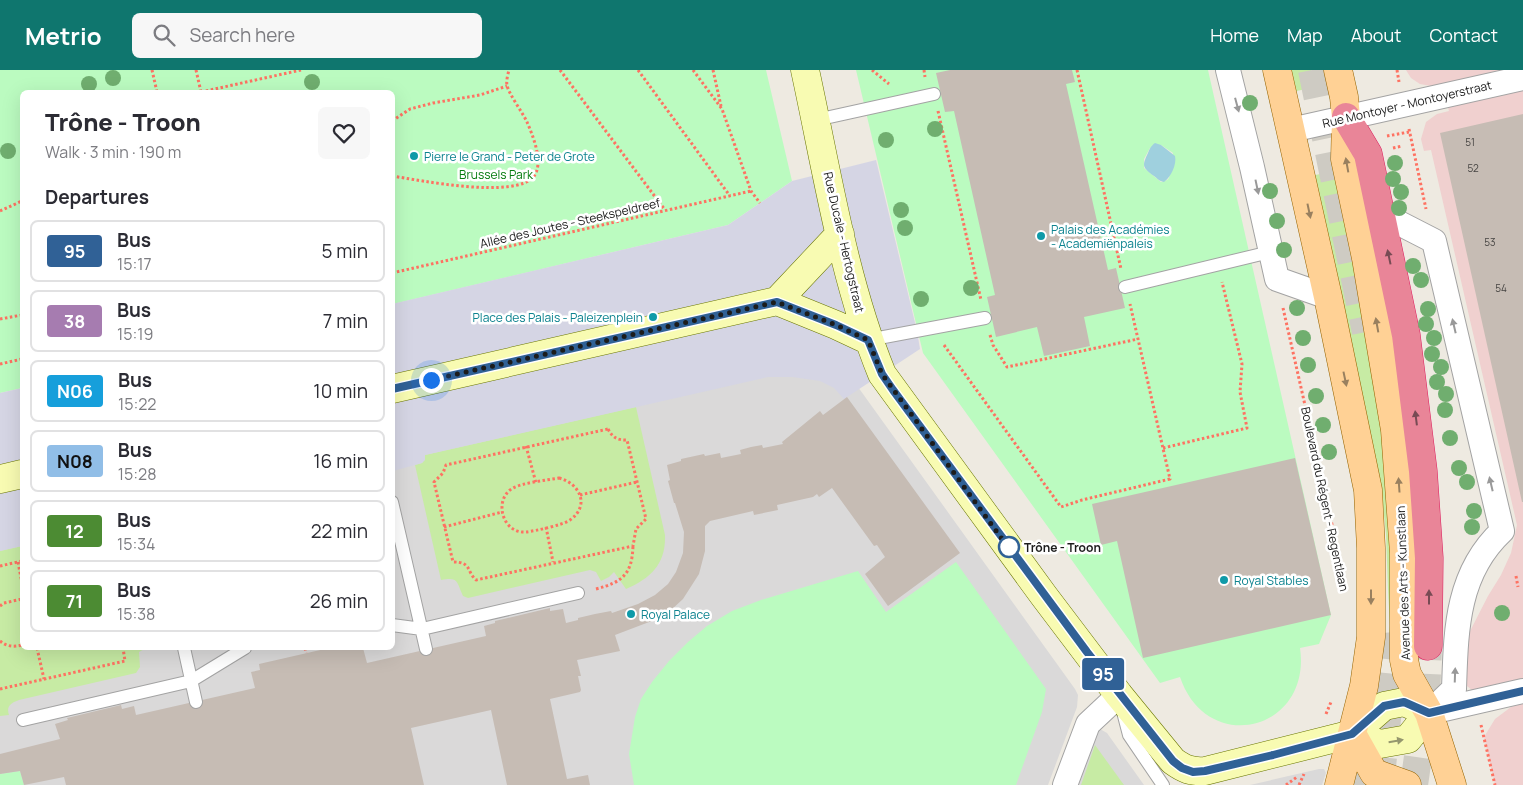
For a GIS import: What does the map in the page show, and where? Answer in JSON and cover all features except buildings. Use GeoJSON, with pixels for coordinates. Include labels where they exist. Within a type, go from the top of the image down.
{"type":"FeatureCollection","features":[{"type":"Feature","properties":{"kind":"highway"},"geometry":{"type":"LineString","coordinates":[[1346,117],[1368,154],[1406,335],[1424,471],[1429,558],[1428,646]]}},
{"type":"Feature","properties":{"kind":"main road","name":"Rue Ducale - Hertogstraat"},"geometry":{"type":"LineString","coordinates":[[805,70],[840,234],[868,340],[882,374],[1119,695],[1173,761],[1182,768],[1193,772],[1250,761],[1352,734]]}},
{"type":"Feature","properties":{"kind":"main road"},"geometry":{"type":"LineString","coordinates":[[1277,70],[1328,297],[1368,490],[1371,539],[1371,638],[1364,686],[1339,785]]}},
{"type":"Feature","properties":{"kind":"main road","name":"Avenue des Arts - Kunstlaan"},"geometry":{"type":"LineString","coordinates":[[1338,70],[1346,117],[1346,159],[1366,258],[1395,430],[1404,554],[1404,660],[1407,674],[1429,713],[1452,785]]}},
{"type":"Feature","properties":{"kind":"main road"},"geometry":{"type":"LineString","coordinates":[[777,302],[840,234]]}},
{"type":"Feature","properties":{"kind":"main road"},"geometry":{"type":"LineString","coordinates":[[395,388],[777,302],[836,325],[868,340]]}},
{"type":"Feature","properties":{"kind":"main road"},"geometry":{"type":"LineString","coordinates":[[0,479],[20,474]]}},
{"type":"Feature","properties":{"kind":"main road"},"geometry":{"type":"LineString","coordinates":[[1404,702],[1429,713],[1408,739],[1380,744],[1352,734],[1384,706],[1404,702]]}},
{"type":"Feature","properties":{"kind":"main road"},"geometry":{"type":"LineString","coordinates":[[1352,734],[1374,773],[1408,785]]}},
{"type":"Feature","properties":{"kind":"street"},"geometry":{"type":"LineString","coordinates":[[1228,70],[1277,279],[1328,297]]}},
{"type":"Feature","properties":{"kind":"street","name":"Rue Montoyer - Montoyerstraat"},"geometry":{"type":"LineString","coordinates":[[1291,130],[1523,78]]}},
{"type":"Feature","properties":{"kind":"street"},"geometry":{"type":"LineString","coordinates":[[1382,220],[1397,222],[1434,241],[1502,531],[1491,541],[1473,569],[1461,603],[1454,689],[1429,713]]}},
{"type":"Feature","properties":{"kind":"street"},"geometry":{"type":"LineString","coordinates":[[1429,713],[1523,691]]}},
{"type":"Feature","properties":{"kind":"street"},"geometry":{"type":"LineString","coordinates":[[1065,785],[1088,724],[1119,695]]}},
{"type":"Feature","properties":{"kind":"lane"},"geometry":{"type":"LineString","coordinates":[[816,120],[934,94]]}},
{"type":"Feature","properties":{"kind":"lane"},"geometry":{"type":"LineString","coordinates":[[1126,287],[1270,252]]}},
{"type":"Feature","properties":{"kind":"lane"},"geometry":{"type":"LineString","coordinates":[[868,340],[985,318]]}},
{"type":"Feature","properties":{"kind":"lane"},"geometry":{"type":"LineString","coordinates":[[395,515],[426,649]]}},
{"type":"Feature","properties":{"kind":"lane"},"geometry":{"type":"LineString","coordinates":[[395,626],[422,628],[578,593]]}},
{"type":"Feature","properties":{"kind":"lane"},"geometry":{"type":"LineString","coordinates":[[184,650],[196,702]]}},
{"type":"Feature","properties":{"kind":"lane"},"geometry":{"type":"LineString","coordinates":[[23,720],[191,682],[243,650]]}},
{"type":"Feature","properties":{"kind":"lane","name":"Rue Ducale - Hertogstraat"},"geometry":{"type":"LineString","coordinates":[[1119,695],[1130,735],[1164,785]]}},
{"type":"Feature","properties":{"kind":"path"},"geometry":{"type":"LineString","coordinates":[[152,70],[157,90]]}},
{"type":"Feature","properties":{"kind":"path"},"geometry":{"type":"LineString","coordinates":[[196,70],[201,90]]}},
{"type":"Feature","properties":{"kind":"path"},"geometry":{"type":"LineString","coordinates":[[210,90],[301,70]]}},
{"type":"Feature","properties":{"kind":"path"},"geometry":{"type":"LineString","coordinates":[[395,177],[437,184],[494,187],[523,184],[534,176],[538,165],[536,144],[526,120],[506,86],[509,70]]}},
{"type":"Feature","properties":{"kind":"path"},"geometry":{"type":"LineString","coordinates":[[560,70],[665,210]]}},
{"type":"Feature","properties":{"kind":"path"},"geometry":{"type":"LineString","coordinates":[[638,70],[730,196]]}},
{"type":"Feature","properties":{"kind":"path"},"geometry":{"type":"LineString","coordinates":[[693,70],[722,109]]}},
{"type":"Feature","properties":{"kind":"path"},"geometry":{"type":"LineString","coordinates":[[713,70],[722,109],[751,191],[760,203]]}},
{"type":"Feature","properties":{"kind":"path"},"geometry":{"type":"LineString","coordinates":[[872,70],[891,85]]}},
{"type":"Feature","properties":{"kind":"path"},"geometry":{"type":"LineString","coordinates":[[932,328],[1061,507],[1082,500],[1170,479],[1077,70]]}},
{"type":"Feature","properties":{"kind":"path"},"geometry":{"type":"LineString","coordinates":[[395,119],[410,109],[480,95],[506,86]]}},
{"type":"Feature","properties":{"kind":"path"},"geometry":{"type":"LineString","coordinates":[[934,94],[985,318],[993,345],[1007,367],[1138,339]]}},
{"type":"Feature","properties":{"kind":"path"},"geometry":{"type":"LineString","coordinates":[[1404,104],[1434,241]]}},
{"type":"Feature","properties":{"kind":"path","name":"Allée des Joutes - Steekspeldreef"},"geometry":{"type":"LineString","coordinates":[[395,272],[751,191]]}},
{"type":"Feature","properties":{"kind":"path"},"geometry":{"type":"LineString","coordinates":[[0,211],[20,202]]}},
{"type":"Feature","properties":{"kind":"path"},"geometry":{"type":"LineString","coordinates":[[1163,448],[1247,428],[1240,392],[1242,364],[1217,264]]}},
{"type":"Feature","properties":{"kind":"path","name":"Boulevard du Régent - Regentlaan"},"geometry":{"type":"LineString","coordinates":[[1277,279],[1344,576]]}},
{"type":"Feature","properties":{"kind":"path"},"geometry":{"type":"LineString","coordinates":[[0,319],[20,315]]}},
{"type":"Feature","properties":{"kind":"path"},"geometry":{"type":"LineString","coordinates":[[0,364],[20,359]]}},
{"type":"Feature","properties":{"kind":"path"},"geometry":{"type":"LineString","coordinates":[[602,587],[620,580],[631,566],[636,529],[646,519],[628,440],[618,440],[612,436],[608,428],[446,465],[444,473],[434,482],[453,562],[461,562],[469,568],[473,578],[476,580],[633,546]]}},
{"type":"Feature","properties":{"kind":"path"},"geometry":{"type":"LineString","coordinates":[[526,446],[536,482]]}},
{"type":"Feature","properties":{"kind":"path"},"geometry":{"type":"LineString","coordinates":[[559,478],[568,480],[576,487],[580,495],[580,506],[576,515],[568,522],[524,532],[514,529],[506,523],[502,512],[502,504],[506,494],[514,488],[536,482],[559,478]]}},
{"type":"Feature","properties":{"kind":"path"},"geometry":{"type":"LineString","coordinates":[[580,495],[637,482]]}},
{"type":"Feature","properties":{"kind":"path"},"geometry":{"type":"LineString","coordinates":[[444,527],[502,512]]}},
{"type":"Feature","properties":{"kind":"path"},"geometry":{"type":"LineString","coordinates":[[546,527],[554,562]]}},
{"type":"Feature","properties":{"kind":"path"},"geometry":{"type":"LineString","coordinates":[[0,566],[18,562],[20,572]]}},
{"type":"Feature","properties":{"kind":"path"},"geometry":{"type":"LineString","coordinates":[[1516,576],[1518,587]]}},
{"type":"Feature","properties":{"kind":"path"},"geometry":{"type":"LineString","coordinates":[[0,606],[4,603],[20,599]]}},
{"type":"Feature","properties":{"kind":"path"},"geometry":{"type":"LineString","coordinates":[[0,641],[14,647],[20,646]]}},
{"type":"Feature","properties":{"kind":"path"},"geometry":{"type":"LineString","coordinates":[[37,650],[44,679]]}},
{"type":"Feature","properties":{"kind":"path"},"geometry":{"type":"LineString","coordinates":[[0,689],[124,661],[124,650]]}},
{"type":"Feature","properties":{"kind":"path"},"geometry":{"type":"LineString","coordinates":[[1299,785],[1333,697]]}},
{"type":"Feature","properties":{"kind":"path"},"geometry":{"type":"LineString","coordinates":[[1475,701],[1495,785]]}},
{"type":"Feature","properties":{"kind":"shaded area"},"geometry":{"type":"Polygon","coordinates":[[[1406,70],[1523,70],[1523,679],[1472,690],[1465,681],[1466,639],[1511,553],[1517,525],[1431,150],[1424,151],[1421,139],[1426,122],[1437,114],[1449,111],[1441,84],[1431,86],[1420,84],[1411,78],[1406,70]]]}},
{"type":"Feature","properties":{"kind":"shaded area","name":"Place des Palais - Paleizenplein"},"geometry":{"type":"Polygon","coordinates":[[[876,160],[920,349],[844,399],[834,388],[820,381],[792,377],[768,377],[425,455],[425,460],[422,463],[395,470],[395,303],[728,225],[792,181],[876,160]]]}},
{"type":"Feature","properties":{"kind":"shaded area"},"geometry":{"type":"Polygon","coordinates":[[[772,363],[858,387],[1078,695],[1077,707],[1048,785],[0,785],[0,537],[20,532],[20,650],[395,650],[395,456],[772,363]]]}},
{"type":"Feature","properties":{"kind":"shaded area"},"geometry":{"type":"Polygon","coordinates":[[[20,388],[20,546],[0,551],[0,393],[20,388]]]}},
{"type":"Feature","properties":{"kind":"shaded area"},"geometry":{"type":"Polygon","coordinates":[[[1523,703],[1523,785],[1495,785],[1484,737],[1495,719],[1511,707],[1523,703]]]}},
{"type":"Feature","properties":{"kind":"shaded area"},"geometry":{"type":"Polygon","coordinates":[[[1100,729],[1107,733],[1144,785],[1072,785],[1096,730],[1100,729]]]}},
{"type":"Feature","properties":{"kind":"shaded area"},"geometry":{"type":"Polygon","coordinates":[[[1324,769],[1326,773],[1322,785],[1250,785],[1324,769]]]}},
{"type":"Feature","properties":{"kind":"green space","name":"Brussels Park"},"geometry":{"type":"Polygon","coordinates":[[[0,70],[766,70],[792,181],[728,225],[395,304],[395,90],[20,90],[20,388],[0,393],[0,70]]]}},
{"type":"Feature","properties":{"kind":"green space"},"geometry":{"type":"Polygon","coordinates":[[[856,70],[1208,70],[1331,615],[1319,644],[1300,648],[1299,676],[1290,699],[1274,715],[1255,724],[1233,725],[1212,718],[1193,702],[1180,677],[1160,683],[923,353],[856,70]],[[1161,145],[1150,148],[1144,159],[1144,168],[1161,182],[1167,180],[1169,178],[1173,153],[1161,145]]]}},
{"type":"Feature","properties":{"kind":"green space"},"geometry":{"type":"Polygon","coordinates":[[[1287,70],[1311,70],[1315,87],[1292,92],[1287,70]]]}},
{"type":"Feature","properties":{"kind":"green space"},"geometry":{"type":"Polygon","coordinates":[[[1334,171],[1373,343],[1389,467],[1394,653],[1387,654],[1390,626],[1386,534],[1380,478],[1311,176],[1334,171]]]}},
{"type":"Feature","properties":{"kind":"green space"},"geometry":{"type":"Polygon","coordinates":[[[636,407],[665,535],[665,545],[660,562],[650,575],[626,589],[614,572],[601,581],[596,572],[590,570],[468,598],[463,596],[456,581],[451,579],[441,580],[415,465],[422,463],[425,455],[636,407]]]}},
{"type":"Feature","properties":{"kind":"green space"},"geometry":{"type":"Polygon","coordinates":[[[20,546],[20,650],[142,650],[139,652],[140,667],[136,673],[19,700],[10,705],[8,709],[9,715],[0,716],[0,551],[20,546]]]}},
{"type":"Feature","properties":{"kind":"green space"},"geometry":{"type":"Polygon","coordinates":[[[956,562],[1046,689],[1042,712],[1016,785],[634,785],[629,754],[635,717],[641,699],[669,661],[707,626],[732,611],[761,600],[858,571],[886,612],[956,562]]]}},
{"type":"Feature","properties":{"kind":"green space"},"geometry":{"type":"Polygon","coordinates":[[[1095,745],[1124,785],[1081,785],[1095,745]]]}},
{"type":"Feature","properties":{"kind":"green space"},"geometry":{"type":"Polygon","coordinates":[[[20,771],[24,785],[0,785],[0,774],[20,771]]]}},
{"type":"Feature","properties":{"kind":"water"},"geometry":{"type":"Polygon","coordinates":[[[1155,143],[1161,145],[1175,156],[1173,170],[1164,182],[1150,173],[1144,166],[1149,150],[1155,143]]]}},
{"type":"Feature","properties":{"kind":"tunnel"},"geometry":{"type":"LineString","coordinates":[[1312,70],[1366,332]]}},
{"type":"Feature","properties":{"kind":"tunnel"},"geometry":{"type":"LineString","coordinates":[[1380,785],[1395,644],[1394,632]]}},
{"type":"Feature","properties":{"kind":"tunnel"},"geometry":{"type":"LineString","coordinates":[[1414,785],[1426,700],[1428,646]]}},
{"type":"Feature","properties":{"kind":"tunnel"},"geometry":{"type":"LineString","coordinates":[[1355,785],[1363,734]]}},
{"type":"Feature","properties":{"kind":"bus line","name":"95"},"geometry":{"type":"LineString","coordinates":[[395,388],[777,302],[836,325],[868,340],[882,374],[1044,596],[1119,695],[1173,761],[1182,768],[1193,772],[1205,771],[1352,734],[1384,706],[1404,702],[1429,713],[1523,691]]}},
{"type":"Feature","properties":{"kind":"place","name":"Pierre le Grand - Peter de Grote"},"geometry":{"type":"Point","coordinates":[414,156]}},
{"type":"Feature","properties":{"kind":"place","name":"Palais des Académies - Academiënpaleis"},"geometry":{"type":"Point","coordinates":[1041,236]}},
{"type":"Feature","properties":{"kind":"place","name":"Place des Palais - Paleizenplein"},"geometry":{"type":"Point","coordinates":[653,317]}},
{"type":"Feature","properties":{"kind":"place","name":"Trône - Troon"},"geometry":{"type":"Point","coordinates":[1009,547]}},
{"type":"Feature","properties":{"kind":"place","name":"Royal Stables"},"geometry":{"type":"Point","coordinates":[1224,580]}},
{"type":"Feature","properties":{"kind":"place","name":"Royal Palace"},"geometry":{"type":"Point","coordinates":[631,614]}},
{"type":"Feature","properties":{"kind":"route"},"geometry":{"type":"LineString","coordinates":[[431,380],[777,302],[836,325],[868,340],[882,374],[1010,550],[1009,547]]}}]}
